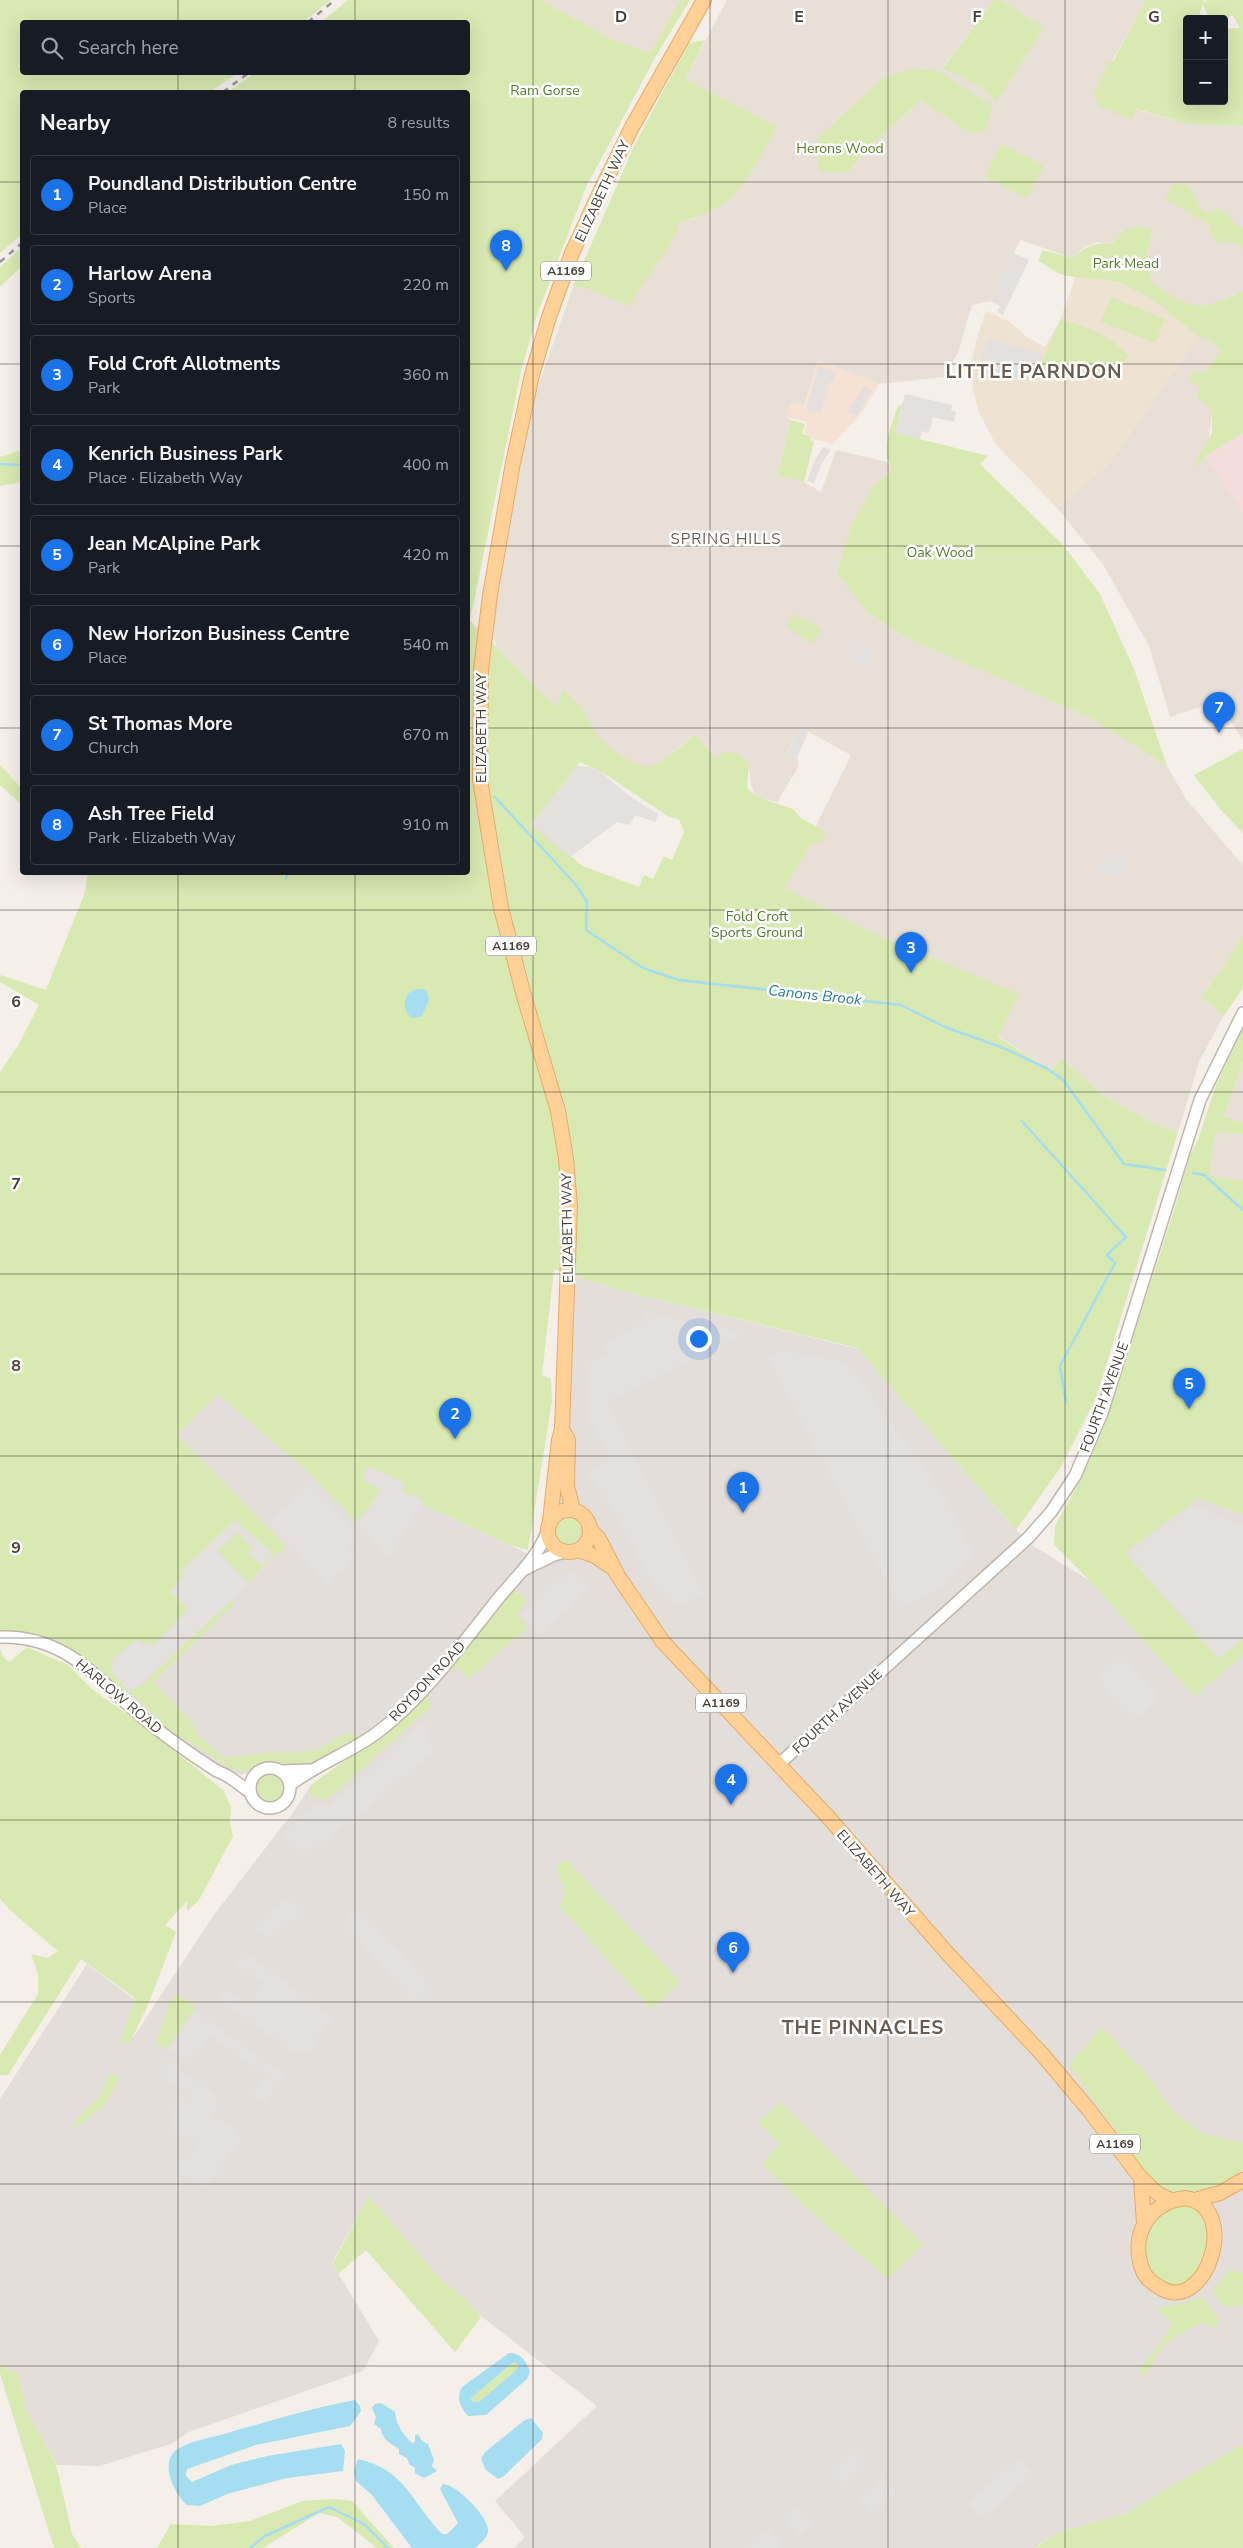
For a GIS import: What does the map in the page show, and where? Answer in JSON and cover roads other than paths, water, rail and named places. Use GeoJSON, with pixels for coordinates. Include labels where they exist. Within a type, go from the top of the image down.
{"type":"FeatureCollection","features":[{"type":"Feature","properties":{"kind":"main road","name":"ELIZABETH WAY"},"geometry":{"type":"LineString","coordinates":[[549,1527],[559,1440],[562,1429],[570,1206],[566,1158],[558,1111],[524,996],[501,908],[480,780],[481,669],[490,595],[513,463],[532,375],[549,317],[572,253],[605,182],[632,127],[704,0]]}},
{"type":"Feature","properties":{"kind":"main road","name":"ELIZABETH WAY"},"geometry":{"type":"LineString","coordinates":[[562,1429],[568,1440],[566,1486],[573,1510]]}},
{"type":"Feature","properties":{"kind":"main road"},"geometry":{"type":"LineString","coordinates":[[573,1510],[585,1517],[590,1529],[588,1541],[572,1551],[553,1546],[549,1527],[560,1512],[573,1510]]}},
{"type":"Feature","properties":{"kind":"main road","name":"ELIZABETH WAY"},"geometry":{"type":"LineString","coordinates":[[590,1529],[599,1539],[613,1568],[663,1642],[778,1765],[954,1961],[1041,2053],[1089,2110],[1141,2178],[1158,2194],[1171,2200]]}},
{"type":"Feature","properties":{"kind":"main road","name":"ELIZABETH WAY"},"geometry":{"type":"LineString","coordinates":[[572,1551],[595,1556],[613,1568]]}},
{"type":"Feature","properties":{"kind":"main road"},"geometry":{"type":"LineString","coordinates":[[1141,2178],[1144,2224],[1139,2246],[1143,2272],[1155,2285],[1170,2292],[1190,2289],[1200,2285],[1217,2265],[1224,2252],[1224,2210],[1240,2183]]}},
{"type":"Feature","properties":{"kind":"main road"},"geometry":{"type":"LineString","coordinates":[[1144,2224],[1152,2212],[1171,2200],[1198,2199],[1240,2183]]}},
{"type":"Feature","properties":{"kind":"main road"},"geometry":{"type":"LineString","coordinates":[[1198,2199],[1224,2210]]}},
{"type":"Feature","properties":{"kind":"street","name":"FOURTH AVENUE"},"geometry":{"type":"LineString","coordinates":[[778,1765],[1028,1538],[1051,1512],[1070,1484],[1102,1413],[1200,1100],[1243,1013]]}},
{"type":"Feature","properties":{"kind":"street","name":"ROYDON ROAD"},"geometry":{"type":"LineString","coordinates":[[290,1786],[310,1770],[347,1753],[395,1718],[466,1640],[524,1570],[549,1527]]}},
{"type":"Feature","properties":{"kind":"street","name":"ROYDON ROAD"},"geometry":{"type":"LineString","coordinates":[[524,1570],[554,1555],[572,1551]]}},
{"type":"Feature","properties":{"kind":"street","name":"HARLOW ROAD"},"geometry":{"type":"LineString","coordinates":[[0,1637],[28,1638],[56,1647],[86,1666],[152,1726],[250,1792]]}},
{"type":"Feature","properties":{"kind":"street"},"geometry":{"type":"LineString","coordinates":[[230,1777],[255,1774],[266,1769],[282,1771],[290,1786],[285,1802],[272,1808],[258,1805],[250,1792],[250,1785],[255,1774]]}},
{"type":"Feature","properties":{"kind":"street","name":"ROYDON ROAD"},"geometry":{"type":"LineString","coordinates":[[282,1771],[310,1770]]}},
{"type":"Feature","properties":{"kind":"water"},"geometry":{"type":"Polygon","coordinates":[[[416,989],[427,990],[429,1001],[421,1017],[412,1018],[406,1010],[405,1001],[407,994],[416,989]]]}},
{"type":"Feature","properties":{"kind":"water"},"geometry":{"type":"Polygon","coordinates":[[[509,2353],[517,2354],[522,2358],[530,2371],[527,2379],[486,2415],[468,2416],[460,2402],[459,2395],[462,2387],[509,2353]],[[514,2362],[471,2398],[471,2401],[479,2402],[519,2366],[514,2362]]]}},
{"type":"Feature","properties":{"kind":"water"},"geometry":{"type":"Polygon","coordinates":[[[355,2400],[360,2406],[361,2411],[350,2426],[256,2445],[187,2469],[186,2476],[192,2482],[231,2465],[267,2456],[341,2444],[345,2451],[343,2471],[287,2478],[227,2494],[200,2506],[187,2505],[178,2494],[171,2479],[169,2463],[171,2456],[181,2447],[199,2440],[355,2400]]]}},
{"type":"Feature","properties":{"kind":"water"},"geometry":{"type":"Polygon","coordinates":[[[381,2403],[395,2412],[400,2429],[412,2443],[415,2442],[415,2435],[418,2434],[422,2441],[428,2444],[434,2460],[432,2466],[437,2471],[424,2478],[415,2473],[415,2468],[409,2464],[407,2458],[399,2454],[399,2449],[385,2438],[381,2429],[374,2424],[376,2417],[372,2408],[375,2404],[381,2403]]]}},
{"type":"Feature","properties":{"kind":"water"},"geometry":{"type":"Polygon","coordinates":[[[531,2418],[543,2433],[542,2439],[504,2476],[498,2479],[486,2470],[481,2459],[485,2452],[525,2420],[531,2418]]]}},
{"type":"Feature","properties":{"kind":"water"},"geometry":{"type":"Polygon","coordinates":[[[358,2459],[374,2464],[397,2479],[442,2534],[447,2534],[458,2523],[440,2489],[443,2484],[456,2489],[482,2515],[488,2528],[486,2537],[475,2548],[412,2548],[372,2495],[356,2481],[354,2472],[358,2459]]]}},
{"type":"Feature","properties":{"kind":"waterway","name":"Canons Brook"},"geometry":{"type":"LineString","coordinates":[[0,464],[20,465]]}},
{"type":"Feature","properties":{"kind":"waterway","name":"Canons Brook"},"geometry":{"type":"LineString","coordinates":[[495,797],[577,886],[587,902],[586,930],[643,968],[679,980],[901,1005],[945,1027],[1006,1049],[1048,1069],[1064,1081],[1124,1164],[1165,1170]]}},
{"type":"Feature","properties":{"kind":"waterway"},"geometry":{"type":"LineString","coordinates":[[286,879],[287,875]]}},
{"type":"Feature","properties":{"kind":"waterway"},"geometry":{"type":"LineString","coordinates":[[1022,1121],[1126,1237],[1107,1255],[1115,1263],[1060,1366],[1066,1402]]}},
{"type":"Feature","properties":{"kind":"waterway","name":"Canons Brook"},"geometry":{"type":"LineString","coordinates":[[1193,1173],[1204,1175],[1243,1210]]}},
{"type":"Feature","properties":{"kind":"waterway"},"geometry":{"type":"LineString","coordinates":[[250,2548],[265,2536],[329,2507],[364,2524],[388,2548]]}},
{"type":"Feature","properties":{"kind":"railway"},"geometry":{"type":"LineString","coordinates":[[310,20],[335,0]]}},
{"type":"Feature","properties":{"kind":"railway"},"geometry":{"type":"LineString","coordinates":[[226,90],[246,75]]}},
{"type":"Feature","properties":{"kind":"railway"},"geometry":{"type":"LineString","coordinates":[[0,262],[20,245]]}},
{"type":"Feature","properties":{"kind":"place","name":"Ash Tree Field"},"geometry":{"type":"Point","coordinates":[506,271]}},
{"type":"Feature","properties":{"kind":"place","name":"St Thomas More"},"geometry":{"type":"Point","coordinates":[1219,733]}},
{"type":"Feature","properties":{"kind":"place","name":"Fold Croft Allotments"},"geometry":{"type":"Point","coordinates":[911,973]}},
{"type":"Feature","properties":{"kind":"place","name":"Jean McAlpine Park"},"geometry":{"type":"Point","coordinates":[1189,1409]}},
{"type":"Feature","properties":{"kind":"place","name":"Harlow Arena"},"geometry":{"type":"Point","coordinates":[455,1439]}},
{"type":"Feature","properties":{"kind":"place","name":"Poundland Distribution Centre"},"geometry":{"type":"Point","coordinates":[743,1513]}},
{"type":"Feature","properties":{"kind":"place","name":"Kenrich Business Park"},"geometry":{"type":"Point","coordinates":[731,1805]}},
{"type":"Feature","properties":{"kind":"place","name":"New Horizon Business Centre"},"geometry":{"type":"Point","coordinates":[733,1973]}},
{"type":"Feature","properties":{"kind":"district","name":"LITTLE PARNDON"},"geometry":{"type":"Point","coordinates":[1034,371]}},
{"type":"Feature","properties":{"kind":"district","name":"SPRING HILLS"},"geometry":{"type":"Point","coordinates":[726,539]}},
{"type":"Feature","properties":{"kind":"district","name":"THE PINNACLES"},"geometry":{"type":"Point","coordinates":[863,2027]}},
{"type":"Feature","properties":{"kind":"park label","name":"Ram Gorse"},"geometry":{"type":"Point","coordinates":[545,90]}},
{"type":"Feature","properties":{"kind":"park label","name":"Herons Wood"},"geometry":{"type":"Point","coordinates":[840,148]}},
{"type":"Feature","properties":{"kind":"park label","name":"Park Mead"},"geometry":{"type":"Point","coordinates":[1126,263]}},
{"type":"Feature","properties":{"kind":"park label","name":"Oak Wood"},"geometry":{"type":"Point","coordinates":[940,552]}},
{"type":"Feature","properties":{"kind":"park label","name":"Fold Croft Sports Ground"},"geometry":{"type":"Point","coordinates":[757,924]}}]}
